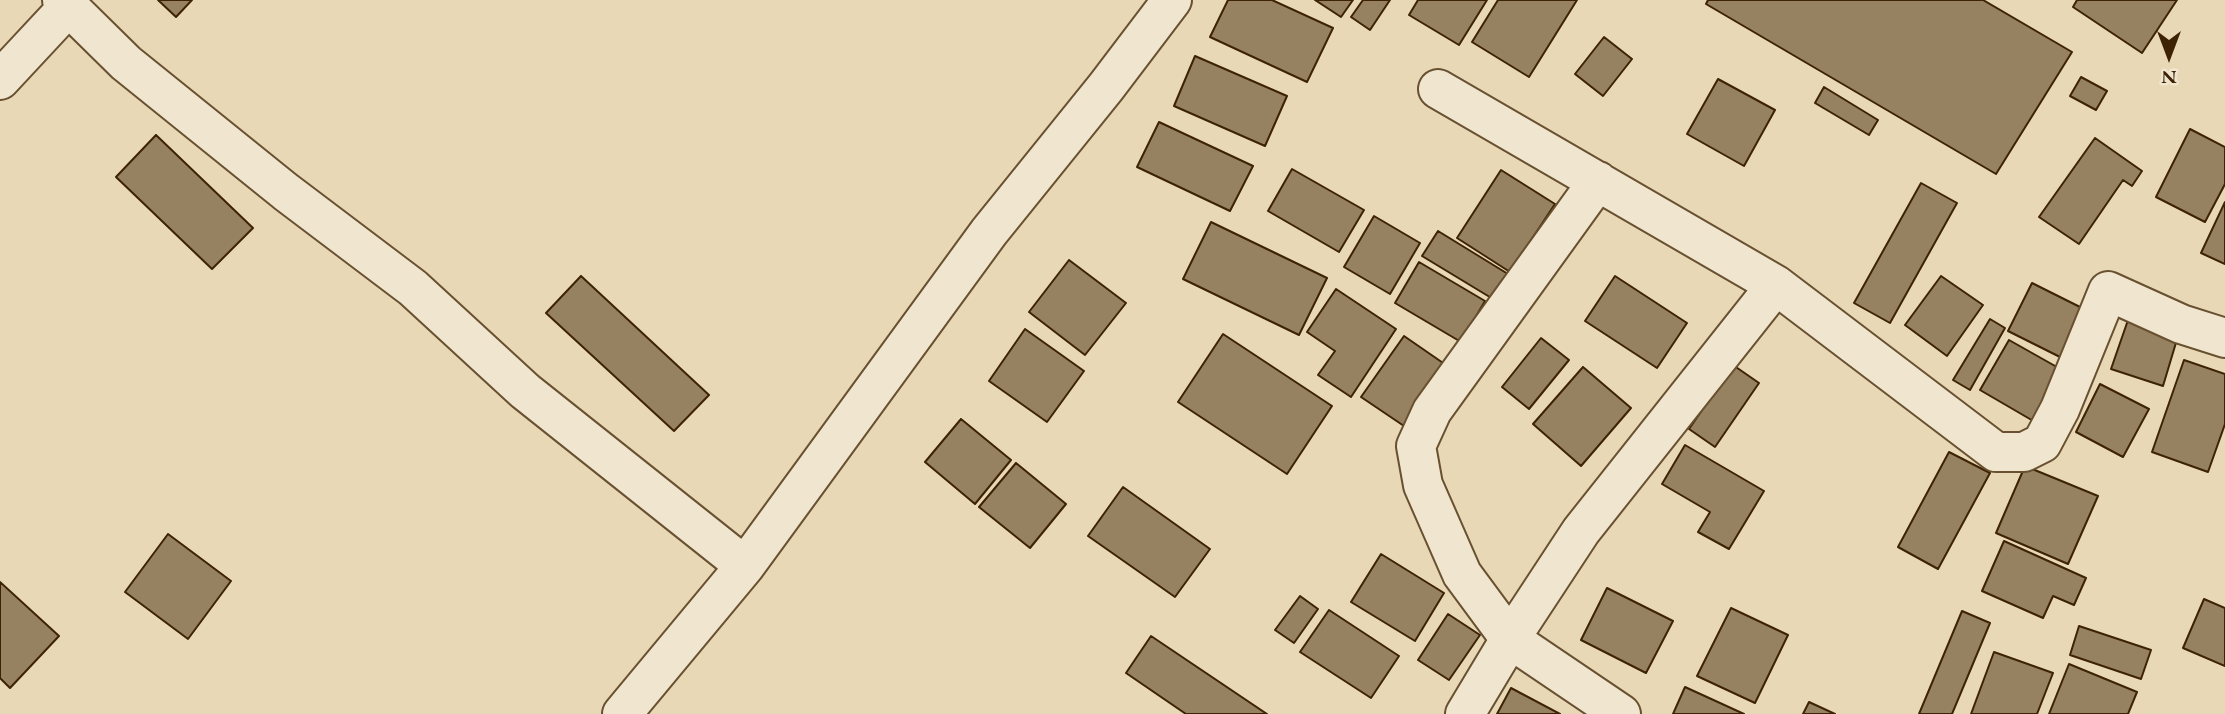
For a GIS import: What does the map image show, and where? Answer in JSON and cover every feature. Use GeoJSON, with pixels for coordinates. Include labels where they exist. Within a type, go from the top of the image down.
{"type":"FeatureCollection","features":[{"type":"Feature","properties":{"kind":"street"},"geometry":{"type":"LineString","coordinates":[[622,714],[745,566],[989,232],[1106,88],[1172,0]]}},
{"type":"Feature","properties":{"kind":"street"},"geometry":{"type":"LineString","coordinates":[[0,80],[65,4],[126,63],[286,192],[413,288],[525,391],[745,566]]}},
{"type":"Feature","properties":{"kind":"street"},"geometry":{"type":"LineString","coordinates":[[1438,89],[1776,285],[1996,452],[2024,452],[2042,443],[2060,409],[2108,291],[2181,324],[2225,338]]}},
{"type":"Feature","properties":{"kind":"street"},"geometry":{"type":"LineString","coordinates":[[1598,181],[1432,411],[1416,446],[1423,485],[1462,574],[1510,639],[1621,714]]}},
{"type":"Feature","properties":{"kind":"street"},"geometry":{"type":"LineString","coordinates":[[1465,714],[1510,639],[1581,531],[1776,285]]}},
{"type":"Feature","properties":{"kind":"building"},"geometry":{"type":"Polygon","coordinates":[[[158,0],[192,0],[176,17],[158,0]]]}},
{"type":"Feature","properties":{"kind":"building"},"geometry":{"type":"Polygon","coordinates":[[[1228,0],[1272,0],[1333,28],[1307,82],[1210,37],[1228,0]]]}},
{"type":"Feature","properties":{"kind":"building"},"geometry":{"type":"Polygon","coordinates":[[[1315,0],[1353,0],[1341,17],[1315,0]]]}},
{"type":"Feature","properties":{"kind":"building"},"geometry":{"type":"Polygon","coordinates":[[[1363,0],[1390,0],[1370,30],[1351,17],[1363,0]]]}},
{"type":"Feature","properties":{"kind":"building"},"geometry":{"type":"Polygon","coordinates":[[[1418,0],[1487,0],[1459,45],[1409,15],[1418,0]]]}},
{"type":"Feature","properties":{"kind":"building"},"geometry":{"type":"Polygon","coordinates":[[[1498,0],[1577,0],[1529,77],[1472,42],[1498,0]]]}},
{"type":"Feature","properties":{"kind":"building"},"geometry":{"type":"Polygon","coordinates":[[[1708,0],[1983,0],[2072,52],[1996,174],[1706,4],[1708,0]]]}},
{"type":"Feature","properties":{"kind":"building"},"geometry":{"type":"Polygon","coordinates":[[[2077,0],[2177,0],[2142,53],[2073,7],[2077,0]]]}},
{"type":"Feature","properties":{"kind":"building"},"geometry":{"type":"Polygon","coordinates":[[[1604,37],[1632,59],[1603,96],[1575,74],[1604,37]]]}},
{"type":"Feature","properties":{"kind":"building"},"geometry":{"type":"Polygon","coordinates":[[[1195,56],[1287,96],[1265,146],[1174,106],[1195,56]]]}},
{"type":"Feature","properties":{"kind":"building"},"geometry":{"type":"Polygon","coordinates":[[[2081,77],[2107,91],[2096,110],[2070,96],[2081,77]]]}},
{"type":"Feature","properties":{"kind":"building"},"geometry":{"type":"Polygon","coordinates":[[[1718,79],[1775,110],[1744,166],[1687,134],[1718,79]]]}},
{"type":"Feature","properties":{"kind":"building"},"geometry":{"type":"Polygon","coordinates":[[[1824,87],[1878,120],[1869,135],[1815,103],[1824,87]]]}},
{"type":"Feature","properties":{"kind":"building"},"geometry":{"type":"Polygon","coordinates":[[[1159,122],[1253,166],[1230,211],[1137,167],[1159,122]]]}},
{"type":"Feature","properties":{"kind":"building"},"geometry":{"type":"Polygon","coordinates":[[[2190,129],[2225,147],[2225,184],[2205,222],[2156,197],[2190,129]]]}},
{"type":"Feature","properties":{"kind":"building"},"geometry":{"type":"Polygon","coordinates":[[[156,135],[253,228],[212,269],[116,177],[156,135]]]}},
{"type":"Feature","properties":{"kind":"building"},"geometry":{"type":"Polygon","coordinates":[[[2095,138],[2142,171],[2132,186],[2123,180],[2079,244],[2039,217],[2095,138]]]}},
{"type":"Feature","properties":{"kind":"building"},"geometry":{"type":"Polygon","coordinates":[[[1292,169],[1364,210],[1339,252],[1268,211],[1292,169]]]}},
{"type":"Feature","properties":{"kind":"building"},"geometry":{"type":"Polygon","coordinates":[[[1501,170],[1555,204],[1510,272],[1457,238],[1501,170]]]}},
{"type":"Feature","properties":{"kind":"building"},"geometry":{"type":"Polygon","coordinates":[[[1921,183],[1957,203],[1890,323],[1854,303],[1921,183]]]}},
{"type":"Feature","properties":{"kind":"building"},"geometry":{"type":"Polygon","coordinates":[[[2225,202],[2225,264],[2201,253],[2225,202]]]}},
{"type":"Feature","properties":{"kind":"building"},"geometry":{"type":"Polygon","coordinates":[[[1374,216],[1420,243],[1390,294],[1344,267],[1374,216]]]}},
{"type":"Feature","properties":{"kind":"building"},"geometry":{"type":"Polygon","coordinates":[[[1211,222],[1327,278],[1299,335],[1183,279],[1211,222]]]}},
{"type":"Feature","properties":{"kind":"building"},"geometry":{"type":"Polygon","coordinates":[[[1438,231],[1508,274],[1493,299],[1422,256],[1438,231]]]}},
{"type":"Feature","properties":{"kind":"building"},"geometry":{"type":"Polygon","coordinates":[[[1069,260],[1126,303],[1085,355],[1029,312],[1069,260]]]}},
{"type":"Feature","properties":{"kind":"building"},"geometry":{"type":"Polygon","coordinates":[[[1419,262],[1485,301],[1461,342],[1395,303],[1419,262]]]}},
{"type":"Feature","properties":{"kind":"building"},"geometry":{"type":"Polygon","coordinates":[[[581,276],[709,395],[674,431],[546,313],[581,276]]]}},
{"type":"Feature","properties":{"kind":"building"},"geometry":{"type":"Polygon","coordinates":[[[1615,276],[1687,323],[1657,368],[1585,321],[1615,276]]]}},
{"type":"Feature","properties":{"kind":"building"},"geometry":{"type":"Polygon","coordinates":[[[1941,276],[1983,305],[1947,356],[1905,325],[1941,276]]]}},
{"type":"Feature","properties":{"kind":"building"},"geometry":{"type":"Polygon","coordinates":[[[2032,283],[2090,312],[2066,360],[2008,331],[2032,283]]]}},
{"type":"Feature","properties":{"kind":"building"},"geometry":{"type":"Polygon","coordinates":[[[1336,289],[1396,329],[1351,397],[1318,375],[1335,351],[1307,332],[1336,289]]]}},
{"type":"Feature","properties":{"kind":"building"},"geometry":{"type":"Polygon","coordinates":[[[1990,319],[2005,328],[1970,390],[1953,380],[1990,319]]]}},
{"type":"Feature","properties":{"kind":"building"},"geometry":{"type":"Polygon","coordinates":[[[2128,320],[2178,336],[2163,386],[2111,369],[2128,320]]]}},
{"type":"Feature","properties":{"kind":"building"},"geometry":{"type":"Polygon","coordinates":[[[1025,329],[1084,371],[1047,422],[989,381],[1025,329]]]}},
{"type":"Feature","properties":{"kind":"building"},"geometry":{"type":"Polygon","coordinates":[[[1223,334],[1332,406],[1287,474],[1178,402],[1223,334]]]}},
{"type":"Feature","properties":{"kind":"building"},"geometry":{"type":"Polygon","coordinates":[[[1404,336],[1446,365],[1404,426],[1361,397],[1404,336]]]}},
{"type":"Feature","properties":{"kind":"building"},"geometry":{"type":"Polygon","coordinates":[[[1541,338],[1569,360],[1529,409],[1502,387],[1541,338]]]}},
{"type":"Feature","properties":{"kind":"building"},"geometry":{"type":"Polygon","coordinates":[[[2009,340],[2064,371],[2035,422],[1980,390],[2009,340]]]}},
{"type":"Feature","properties":{"kind":"building"},"geometry":{"type":"Polygon","coordinates":[[[2184,360],[2225,374],[2225,424],[2208,472],[2152,452],[2184,360]]]}},
{"type":"Feature","properties":{"kind":"building"},"geometry":{"type":"Polygon","coordinates":[[[1733,365],[1759,383],[1715,447],[1689,429],[1733,365]]]}},
{"type":"Feature","properties":{"kind":"building"},"geometry":{"type":"Polygon","coordinates":[[[1583,367],[1631,408],[1581,466],[1533,424],[1583,367]]]}},
{"type":"Feature","properties":{"kind":"building"},"geometry":{"type":"Polygon","coordinates":[[[2100,384],[2149,409],[2123,457],[2076,432],[2100,384]]]}},
{"type":"Feature","properties":{"kind":"building"},"geometry":{"type":"Polygon","coordinates":[[[961,419],[1011,460],[975,504],[925,462],[961,419]]]}},
{"type":"Feature","properties":{"kind":"building"},"geometry":{"type":"Polygon","coordinates":[[[1685,445],[1764,491],[1729,549],[1698,532],[1710,512],[1662,484],[1685,445]]]}},
{"type":"Feature","properties":{"kind":"building"},"geometry":{"type":"Polygon","coordinates":[[[1949,452],[1990,473],[1938,569],[1898,547],[1949,452]]]}},
{"type":"Feature","properties":{"kind":"building"},"geometry":{"type":"Polygon","coordinates":[[[1016,463],[1066,504],[1030,548],[979,507],[1016,463]]]}},
{"type":"Feature","properties":{"kind":"building"},"geometry":{"type":"Polygon","coordinates":[[[2025,466],[2098,496],[2068,564],[1996,533],[2025,466]]]}},
{"type":"Feature","properties":{"kind":"building"},"geometry":{"type":"Polygon","coordinates":[[[1123,487],[1210,549],[1175,597],[1088,536],[1123,487]]]}},
{"type":"Feature","properties":{"kind":"building"},"geometry":{"type":"Polygon","coordinates":[[[168,534],[231,581],[188,639],[125,592],[168,534]]]}},
{"type":"Feature","properties":{"kind":"building"},"geometry":{"type":"Polygon","coordinates":[[[2004,541],[2086,578],[2074,605],[2053,596],[2043,618],[1982,591],[2004,541]]]}},
{"type":"Feature","properties":{"kind":"building"},"geometry":{"type":"Polygon","coordinates":[[[1381,554],[1444,593],[1415,641],[1351,602],[1381,554]]]}},
{"type":"Feature","properties":{"kind":"building"},"geometry":{"type":"Polygon","coordinates":[[[0,582],[59,636],[10,688],[0,678],[0,582]]]}},
{"type":"Feature","properties":{"kind":"building"},"geometry":{"type":"Polygon","coordinates":[[[1607,588],[1673,621],[1646,673],[1581,640],[1607,588]]]}},
{"type":"Feature","properties":{"kind":"building"},"geometry":{"type":"Polygon","coordinates":[[[1300,596],[1318,609],[1294,643],[1275,630],[1300,596]]]}},
{"type":"Feature","properties":{"kind":"building"},"geometry":{"type":"Polygon","coordinates":[[[2204,599],[2225,608],[2225,666],[2183,648],[2204,599]]]}},
{"type":"Feature","properties":{"kind":"building"},"geometry":{"type":"Polygon","coordinates":[[[1731,608],[1788,635],[1755,703],[1697,676],[1731,608]]]}},
{"type":"Feature","properties":{"kind":"building"},"geometry":{"type":"Polygon","coordinates":[[[1329,610],[1399,656],[1371,698],[1300,652],[1329,610]]]}},
{"type":"Feature","properties":{"kind":"building"},"geometry":{"type":"Polygon","coordinates":[[[1962,611],[1990,623],[1952,714],[1919,714],[1962,611]]]}},
{"type":"Feature","properties":{"kind":"building"},"geometry":{"type":"Polygon","coordinates":[[[1448,614],[1480,635],[1449,680],[1418,660],[1448,614]]]}},
{"type":"Feature","properties":{"kind":"building"},"geometry":{"type":"Polygon","coordinates":[[[2079,626],[2151,650],[2141,679],[2070,655],[2079,626]]]}},
{"type":"Feature","properties":{"kind":"building"},"geometry":{"type":"Polygon","coordinates":[[[1151,636],[1267,714],[1186,714],[1126,673],[1151,636]]]}},
{"type":"Feature","properties":{"kind":"building"},"geometry":{"type":"Polygon","coordinates":[[[1994,652],[2053,673],[2037,714],[1971,714],[1994,652]]]}},
{"type":"Feature","properties":{"kind":"building"},"geometry":{"type":"Polygon","coordinates":[[[2069,664],[2137,692],[2128,714],[2049,714],[2069,664]]]}},
{"type":"Feature","properties":{"kind":"building"},"geometry":{"type":"Polygon","coordinates":[[[1685,687],[1744,714],[1673,714],[1685,687]]]}},
{"type":"Feature","properties":{"kind":"building"},"geometry":{"type":"Polygon","coordinates":[[[1511,688],[1560,714],[1497,714],[1511,688]]]}},
{"type":"Feature","properties":{"kind":"building"},"geometry":{"type":"Polygon","coordinates":[[[1809,702],[1835,714],[1803,714],[1809,702]]]}}]}
